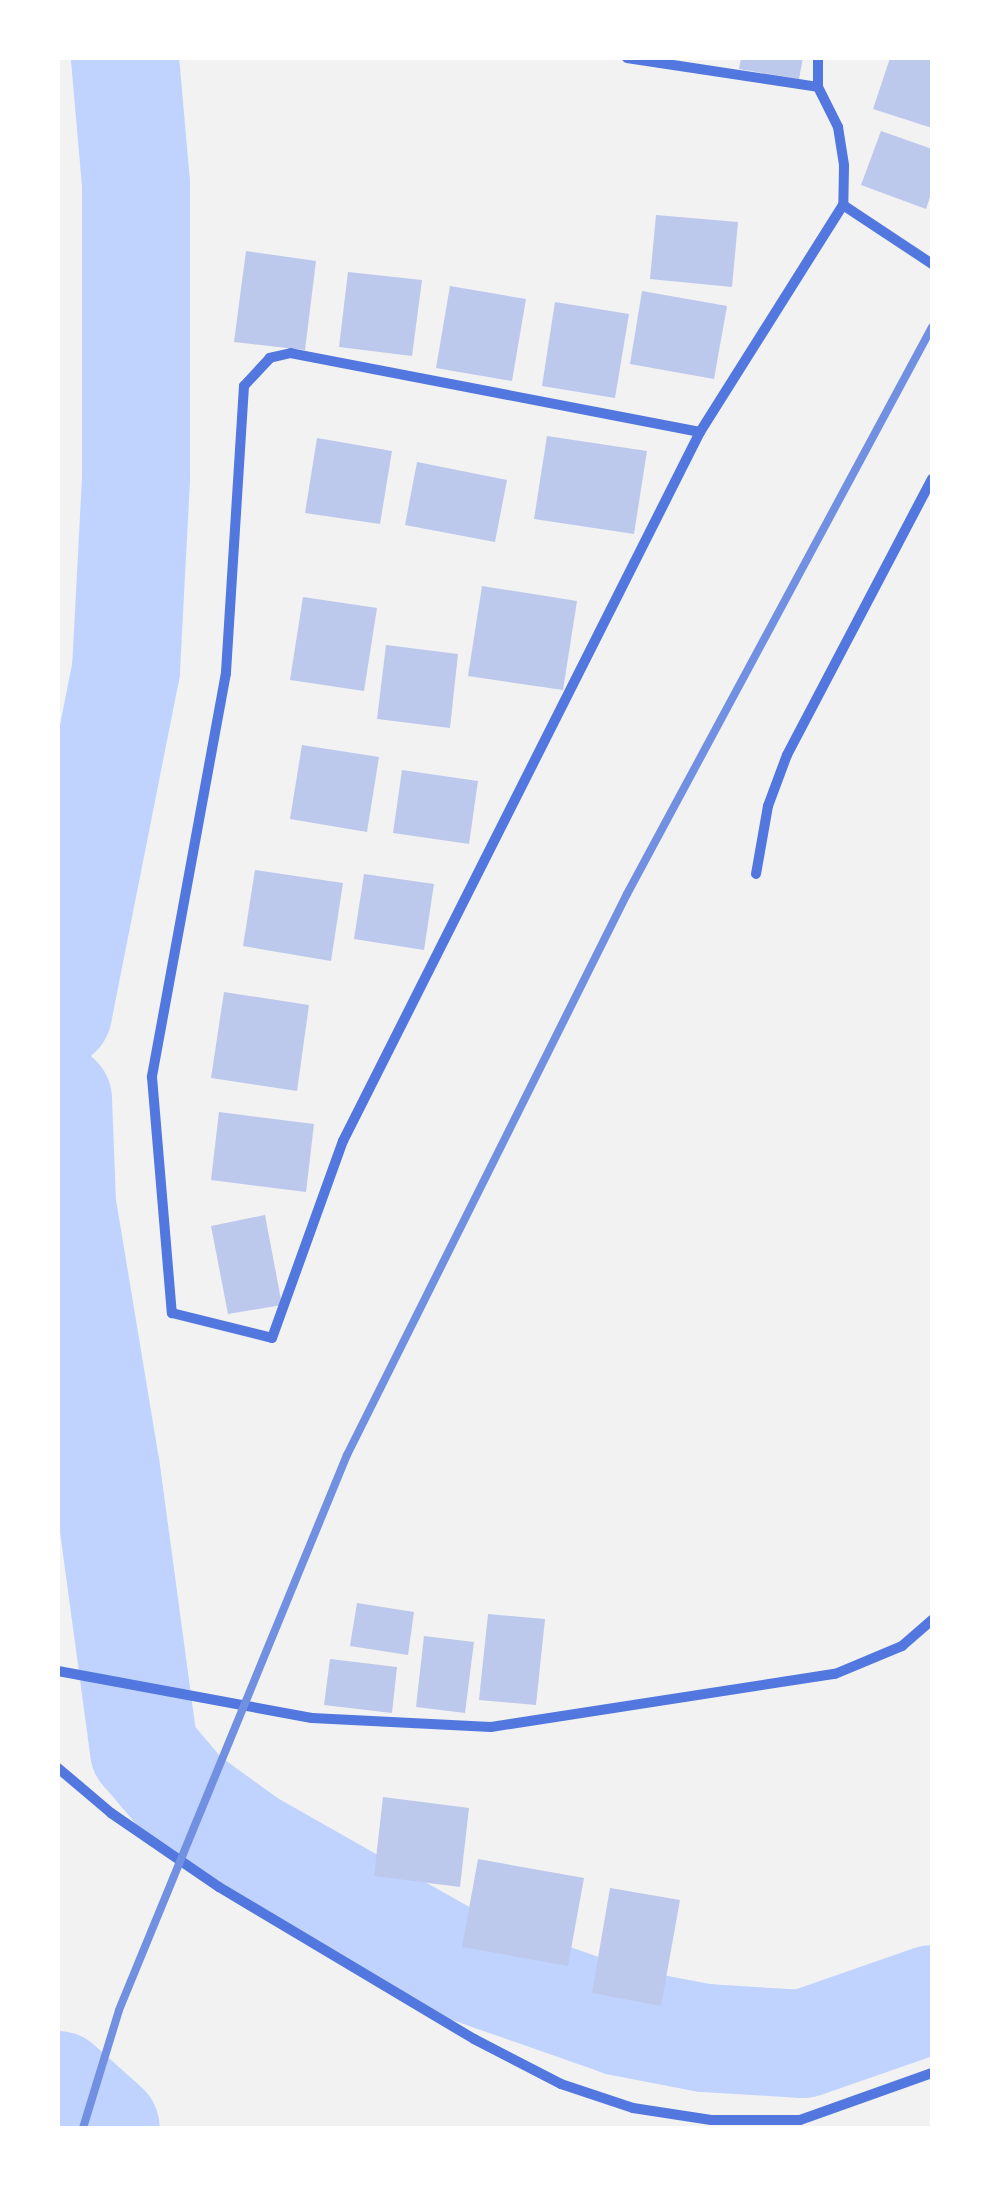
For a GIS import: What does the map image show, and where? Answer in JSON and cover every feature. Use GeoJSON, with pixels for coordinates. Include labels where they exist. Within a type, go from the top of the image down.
{"type":"FeatureCollection","features":[{"type":"Feature","properties":{"kind":"street"},"geometry":{"type":"LineString","coordinates":[[627,58],[818,87]]}},
{"type":"Feature","properties":{"kind":"street"},"geometry":{"type":"LineString","coordinates":[[700,432],[291,353],[270,358],[244,386],[226,673],[152,1077],[172,1313],[272,1338],[343,1141],[700,432],[843,206],[844,166],[838,127],[818,87],[818,58]]}},
{"type":"Feature","properties":{"kind":"street"},"geometry":{"type":"LineString","coordinates":[[843,206],[932,264]]}},
{"type":"Feature","properties":{"kind":"street"},"geometry":{"type":"LineString","coordinates":[[756,874],[768,806],[787,755],[932,478]]}},
{"type":"Feature","properties":{"kind":"street"},"geometry":{"type":"LineString","coordinates":[[58,1670],[312,1718],[491,1727],[835,1674],[902,1646],[932,1620]]}},
{"type":"Feature","properties":{"kind":"street"},"geometry":{"type":"LineString","coordinates":[[58,1768],[111,1813],[218,1887],[474,2039],[561,2084],[632,2108],[691,2117],[800,2120],[932,2073]]}},
{"type":"Feature","properties":{"kind":"building"},"geometry":{"type":"Polygon","coordinates":[[[741,58],[803,58],[799,79],[739,69],[741,58]]]}},
{"type":"Feature","properties":{"kind":"building"},"geometry":{"type":"Polygon","coordinates":[[[890,58],[932,58],[932,128],[873,109],[890,58]]]}},
{"type":"Feature","properties":{"kind":"building"},"geometry":{"type":"Polygon","coordinates":[[[881,131],[932,149],[932,191],[926,209],[861,185],[881,131]]]}},
{"type":"Feature","properties":{"kind":"building"},"geometry":{"type":"Polygon","coordinates":[[[656,215],[738,222],[732,287],[650,279],[656,215]]]}},
{"type":"Feature","properties":{"kind":"building"},"geometry":{"type":"Polygon","coordinates":[[[246,251],[316,261],[305,350],[234,342],[246,251]]]}},
{"type":"Feature","properties":{"kind":"building"},"geometry":{"type":"Polygon","coordinates":[[[348,272],[422,280],[412,356],[339,347],[348,272]]]}},
{"type":"Feature","properties":{"kind":"building"},"geometry":{"type":"Polygon","coordinates":[[[450,286],[526,299],[512,381],[436,368],[450,286]]]}},
{"type":"Feature","properties":{"kind":"building"},"geometry":{"type":"Polygon","coordinates":[[[642,291],[727,306],[714,379],[630,364],[642,291]]]}},
{"type":"Feature","properties":{"kind":"building"},"geometry":{"type":"Polygon","coordinates":[[[555,302],[629,314],[615,398],[542,386],[555,302]]]}},
{"type":"Feature","properties":{"kind":"building"},"geometry":{"type":"Polygon","coordinates":[[[547,436],[647,451],[634,534],[534,519],[547,436]]]}},
{"type":"Feature","properties":{"kind":"building"},"geometry":{"type":"Polygon","coordinates":[[[317,438],[392,451],[380,524],[305,513],[317,438]]]}},
{"type":"Feature","properties":{"kind":"building"},"geometry":{"type":"Polygon","coordinates":[[[417,462],[507,480],[495,542],[405,525],[417,462]]]}},
{"type":"Feature","properties":{"kind":"building"},"geometry":{"type":"Polygon","coordinates":[[[482,586],[577,601],[563,690],[468,676],[482,586]]]}},
{"type":"Feature","properties":{"kind":"building"},"geometry":{"type":"Polygon","coordinates":[[[303,597],[377,608],[364,691],[290,680],[303,597]]]}},
{"type":"Feature","properties":{"kind":"building"},"geometry":{"type":"Polygon","coordinates":[[[386,645],[458,654],[450,728],[377,719],[386,645]]]}},
{"type":"Feature","properties":{"kind":"building"},"geometry":{"type":"Polygon","coordinates":[[[302,745],[379,757],[367,832],[290,819],[302,745]]]}},
{"type":"Feature","properties":{"kind":"building"},"geometry":{"type":"Polygon","coordinates":[[[402,770],[478,781],[469,844],[393,833],[402,770]]]}},
{"type":"Feature","properties":{"kind":"building"},"geometry":{"type":"Polygon","coordinates":[[[255,870],[343,883],[331,961],[243,946],[255,870]]]}},
{"type":"Feature","properties":{"kind":"building"},"geometry":{"type":"Polygon","coordinates":[[[364,874],[434,884],[424,950],[354,939],[364,874]]]}},
{"type":"Feature","properties":{"kind":"building"},"geometry":{"type":"Polygon","coordinates":[[[224,992],[309,1005],[297,1091],[211,1078],[224,992]]]}},
{"type":"Feature","properties":{"kind":"building"},"geometry":{"type":"Polygon","coordinates":[[[219,1112],[314,1124],[306,1192],[211,1180],[219,1112]]]}},
{"type":"Feature","properties":{"kind":"building"},"geometry":{"type":"Polygon","coordinates":[[[265,1215],[282,1305],[228,1314],[211,1226],[265,1215]]]}},
{"type":"Feature","properties":{"kind":"building"},"geometry":{"type":"Polygon","coordinates":[[[357,1603],[414,1612],[408,1655],[350,1646],[357,1603]]]}},
{"type":"Feature","properties":{"kind":"building"},"geometry":{"type":"Polygon","coordinates":[[[488,1614],[545,1619],[536,1705],[479,1700],[488,1614]]]}},
{"type":"Feature","properties":{"kind":"building"},"geometry":{"type":"Polygon","coordinates":[[[424,1636],[474,1642],[465,1713],[416,1707],[424,1636]]]}},
{"type":"Feature","properties":{"kind":"building"},"geometry":{"type":"Polygon","coordinates":[[[330,1659],[397,1667],[392,1713],[324,1705],[330,1659]]]}},
{"type":"Feature","properties":{"kind":"building"},"geometry":{"type":"Polygon","coordinates":[[[383,1797],[469,1808],[460,1887],[374,1876],[383,1797]]]}},
{"type":"Feature","properties":{"kind":"building"},"geometry":{"type":"Polygon","coordinates":[[[478,1859],[584,1878],[568,1966],[462,1947],[478,1859]]]}},
{"type":"Feature","properties":{"kind":"building"},"geometry":{"type":"Polygon","coordinates":[[[610,1888],[680,1900],[661,2006],[592,1993],[610,1888]]]}},
{"type":"Feature","properties":{"kind":"waterway"},"geometry":{"type":"LineString","coordinates":[[58,1013],[126,670],[136,477],[136,184],[125,58]]}},
{"type":"Feature","properties":{"kind":"waterway"},"geometry":{"type":"LineString","coordinates":[[58,1099],[62,1204],[106,1469],[144,1750],[184,1797],[249,1844],[467,1968],[621,2022],[705,2038],[803,2044],[932,1999]]}},
{"type":"Feature","properties":{"kind":"waterway"},"geometry":{"type":"LineString","coordinates":[[58,2085],[106,2128]]}},
{"type":"Feature","properties":{"kind":"railway"},"geometry":{"type":"LineString","coordinates":[[83,2128],[119,2010],[347,1455],[627,894],[932,327]]}}]}
